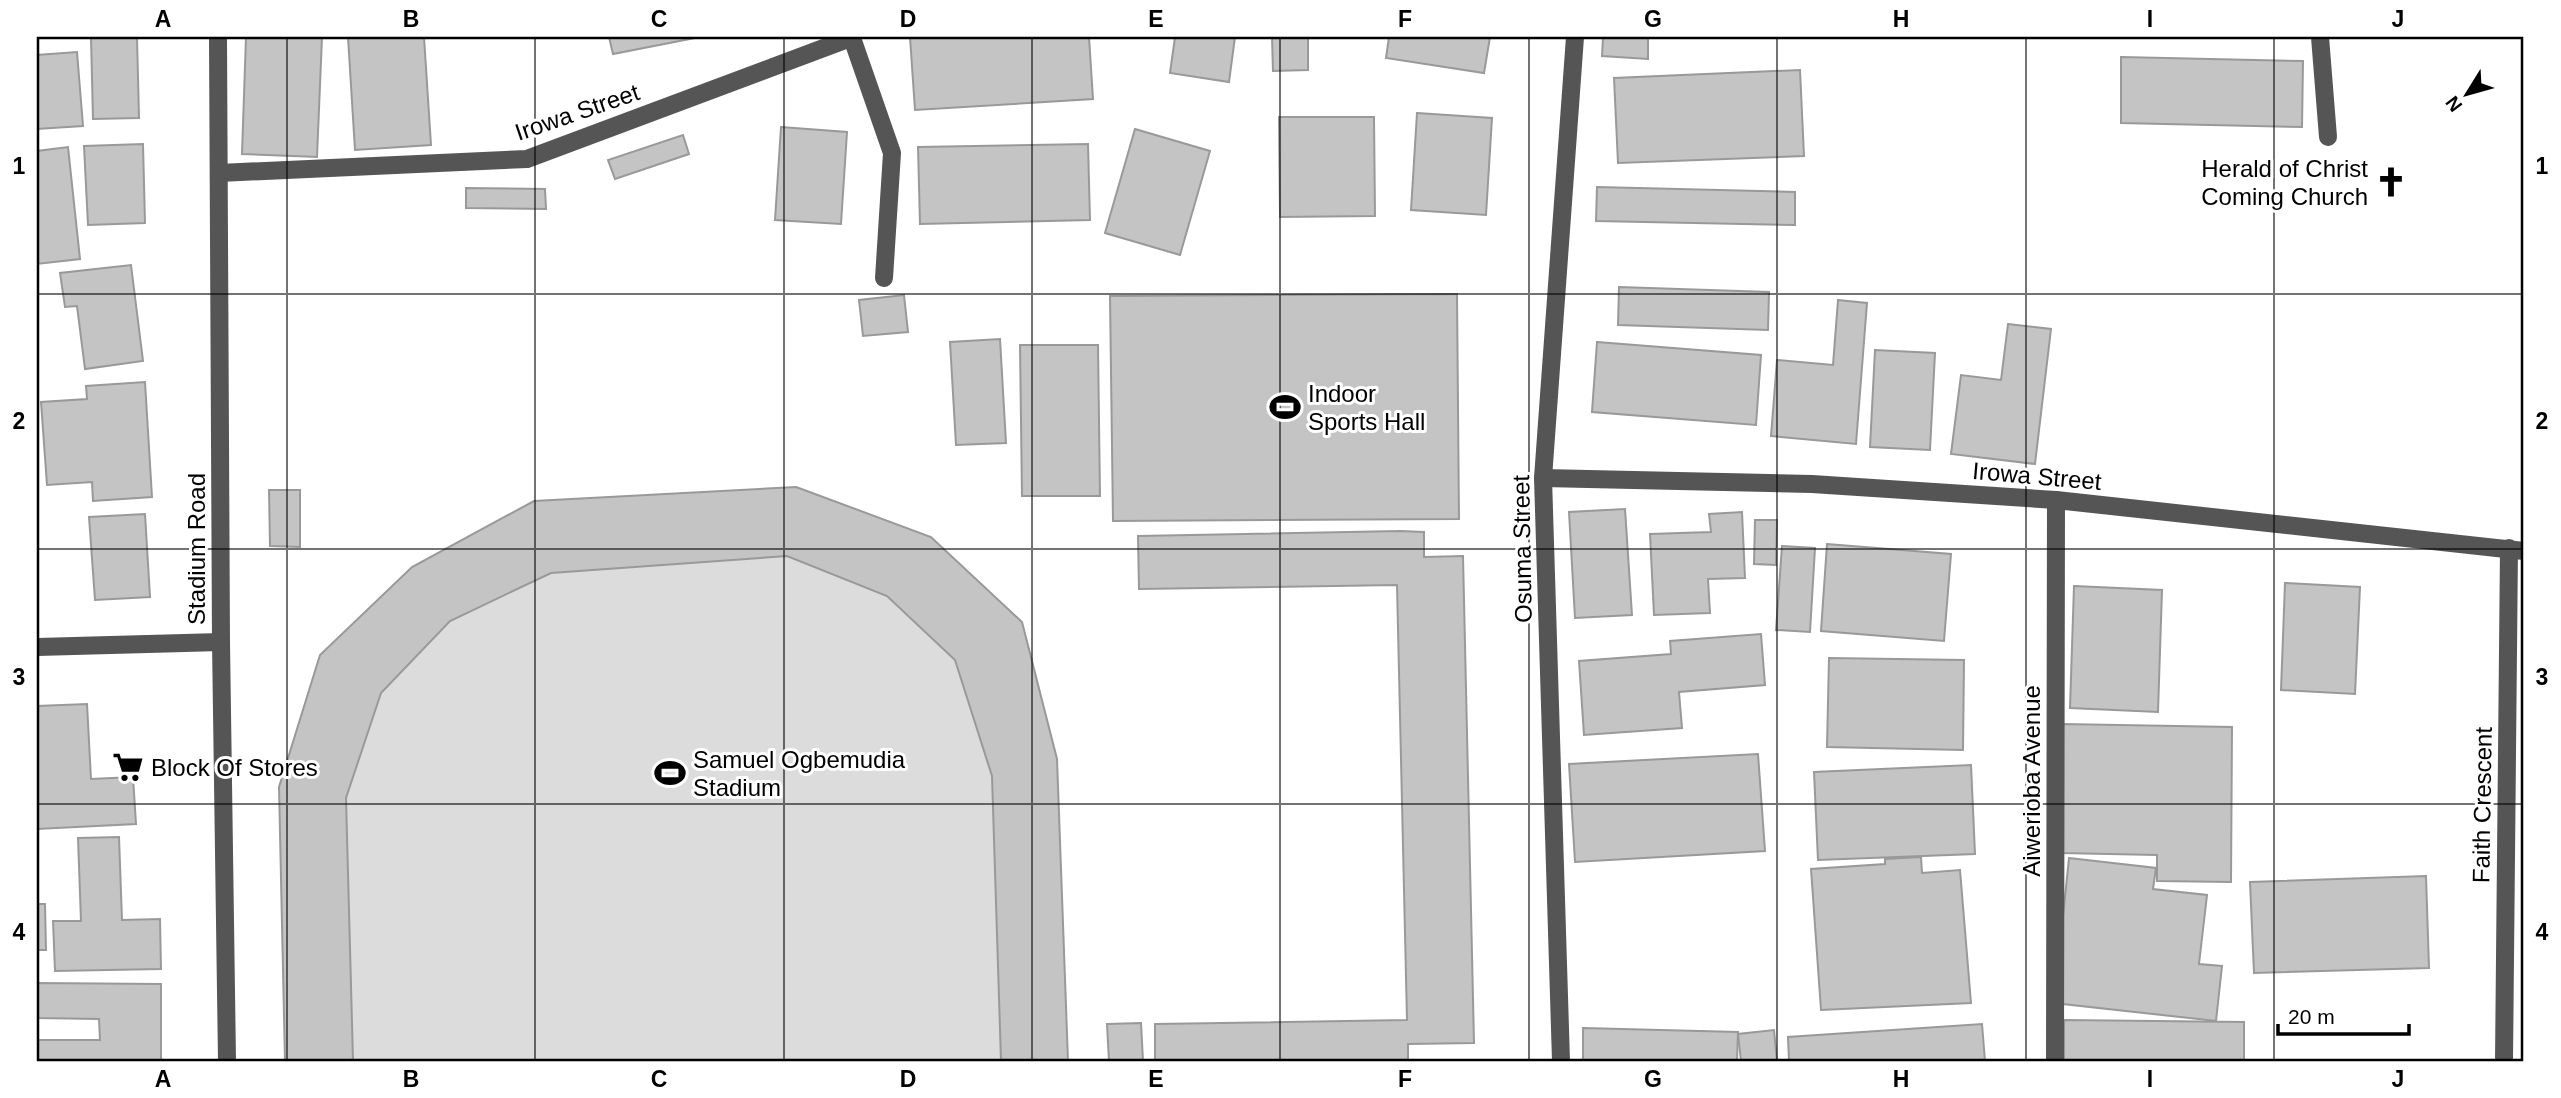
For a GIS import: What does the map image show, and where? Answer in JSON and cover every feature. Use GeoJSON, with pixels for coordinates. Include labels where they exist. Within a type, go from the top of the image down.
{"type":"FeatureCollection","features":[{"type":"Feature","properties":{"kind":"street","name":"Stadium Road"},"geometry":{"type":"LineString","coordinates":[[218,37],[221,642],[227,1061]]}},
{"type":"Feature","properties":{"kind":"street","name":"Irowa Street"},"geometry":{"type":"LineString","coordinates":[[219,173],[527,159],[852,37]]}},
{"type":"Feature","properties":{"kind":"street"},"geometry":{"type":"LineString","coordinates":[[852,37],[892,152],[884,278]]}},
{"type":"Feature","properties":{"kind":"street","name":"Osuma Street"},"geometry":{"type":"LineString","coordinates":[[1561,1061],[1543,478],[1575,37]]}},
{"type":"Feature","properties":{"kind":"street"},"geometry":{"type":"LineString","coordinates":[[2320,37],[2328,137]]}},
{"type":"Feature","properties":{"kind":"street","name":"Irowa Street"},"geometry":{"type":"LineString","coordinates":[[1543,478],[1812,484],[2056,500],[2517,550]]}},
{"type":"Feature","properties":{"kind":"street","name":"Aiwerioba Avenue"},"geometry":{"type":"LineString","coordinates":[[2054,1061],[2056,500]]}},
{"type":"Feature","properties":{"kind":"street","name":"Faith Crescent"},"geometry":{"type":"LineString","coordinates":[[2504,1061],[2517,550]]}},
{"type":"Feature","properties":{"kind":"street"},"geometry":{"type":"LineString","coordinates":[[37,647],[221,642]]}},
{"type":"Feature","properties":{"kind":"shaded area","name":"Samuel Ogbemudia Stadium"},"geometry":{"type":"Polygon","coordinates":[[[796,487],[931,537],[1022,622],[1057,759],[1068,1061],[285,1061],[279,787],[320,655],[412,567],[534,501],[796,487]]]}},
{"type":"Feature","properties":{"kind":"building"},"geometry":{"type":"Polygon","coordinates":[[[91,37],[137,37],[139,118],[93,119],[91,37]]]}},
{"type":"Feature","properties":{"kind":"building"},"geometry":{"type":"Polygon","coordinates":[[[246,37],[322,37],[317,157],[242,154],[246,37]]]}},
{"type":"Feature","properties":{"kind":"building"},"geometry":{"type":"Polygon","coordinates":[[[348,37],[424,37],[431,145],[355,150],[348,37]]]}},
{"type":"Feature","properties":{"kind":"building"},"geometry":{"type":"Polygon","coordinates":[[[609,37],[700,37],[613,54],[609,37]]]}},
{"type":"Feature","properties":{"kind":"building"},"geometry":{"type":"Polygon","coordinates":[[[910,37],[1089,37],[1093,99],[915,110],[910,37]]]}},
{"type":"Feature","properties":{"kind":"building"},"geometry":{"type":"Polygon","coordinates":[[[1175,37],[1235,37],[1229,82],[1170,73],[1175,37]]]}},
{"type":"Feature","properties":{"kind":"building"},"geometry":{"type":"Polygon","coordinates":[[[1272,37],[1308,37],[1308,70],[1273,71],[1272,37]]]}},
{"type":"Feature","properties":{"kind":"building"},"geometry":{"type":"Polygon","coordinates":[[[1389,37],[1490,37],[1484,73],[1386,58],[1389,37]]]}},
{"type":"Feature","properties":{"kind":"building"},"geometry":{"type":"Polygon","coordinates":[[[1603,37],[1648,37],[1648,59],[1602,56],[1603,37]]]}},
{"type":"Feature","properties":{"kind":"building"},"geometry":{"type":"Polygon","coordinates":[[[77,52],[83,126],[37,129],[37,55],[77,52]]]}},
{"type":"Feature","properties":{"kind":"building"},"geometry":{"type":"Polygon","coordinates":[[[2121,57],[2303,61],[2302,127],[2121,123],[2121,57]]]}},
{"type":"Feature","properties":{"kind":"building"},"geometry":{"type":"Polygon","coordinates":[[[1800,70],[1804,156],[1618,163],[1614,78],[1800,70]]]}},
{"type":"Feature","properties":{"kind":"building"},"geometry":{"type":"Polygon","coordinates":[[[1417,113],[1492,118],[1486,215],[1411,210],[1417,113]]]}},
{"type":"Feature","properties":{"kind":"building"},"geometry":{"type":"Polygon","coordinates":[[[1279,117],[1374,117],[1375,216],[1280,217],[1279,117]]]}},
{"type":"Feature","properties":{"kind":"building"},"geometry":{"type":"Polygon","coordinates":[[[781,127],[847,132],[841,224],[775,220],[781,127]]]}},
{"type":"Feature","properties":{"kind":"building"},"geometry":{"type":"Polygon","coordinates":[[[1135,129],[1210,151],[1180,255],[1105,233],[1135,129]]]}},
{"type":"Feature","properties":{"kind":"building"},"geometry":{"type":"Polygon","coordinates":[[[683,135],[689,154],[615,179],[608,160],[683,135]]]}},
{"type":"Feature","properties":{"kind":"building"},"geometry":{"type":"Polygon","coordinates":[[[143,144],[145,223],[88,225],[84,146],[143,144]]]}},
{"type":"Feature","properties":{"kind":"building"},"geometry":{"type":"Polygon","coordinates":[[[1088,144],[1090,220],[920,224],[918,147],[1088,144]]]}},
{"type":"Feature","properties":{"kind":"building"},"geometry":{"type":"Polygon","coordinates":[[[68,147],[80,259],[37,264],[37,151],[68,147]]]}},
{"type":"Feature","properties":{"kind":"building"},"geometry":{"type":"Polygon","coordinates":[[[1597,187],[1795,192],[1795,225],[1596,221],[1597,187]]]}},
{"type":"Feature","properties":{"kind":"building"},"geometry":{"type":"Polygon","coordinates":[[[466,188],[545,189],[546,209],[466,208],[466,188]]]}},
{"type":"Feature","properties":{"kind":"building"},"geometry":{"type":"Polygon","coordinates":[[[131,265],[143,361],[85,369],[77,306],[65,307],[60,273],[131,265]]]}},
{"type":"Feature","properties":{"kind":"building"},"geometry":{"type":"Polygon","coordinates":[[[1619,287],[1769,292],[1768,330],[1618,325],[1619,287]]]}},
{"type":"Feature","properties":{"kind":"building","name":"Indoor Sports Hall"},"geometry":{"type":"Polygon","coordinates":[[[1457,294],[1459,519],[1113,521],[1110,296],[1457,294]]]}},
{"type":"Feature","properties":{"kind":"building"},"geometry":{"type":"Polygon","coordinates":[[[904,295],[908,332],[863,336],[859,300],[904,295]]]}},
{"type":"Feature","properties":{"kind":"building"},"geometry":{"type":"Polygon","coordinates":[[[1838,300],[1867,303],[1856,444],[1771,436],[1777,360],[1833,365],[1838,300]]]}},
{"type":"Feature","properties":{"kind":"building"},"geometry":{"type":"Polygon","coordinates":[[[2008,324],[2051,329],[2035,464],[1951,454],[1961,375],[2001,380],[2008,324]]]}},
{"type":"Feature","properties":{"kind":"building"},"geometry":{"type":"Polygon","coordinates":[[[1000,339],[1006,443],[956,445],[950,342],[1000,339]]]}},
{"type":"Feature","properties":{"kind":"building"},"geometry":{"type":"Polygon","coordinates":[[[1597,342],[1761,355],[1756,425],[1592,412],[1597,342]]]}},
{"type":"Feature","properties":{"kind":"building"},"geometry":{"type":"Polygon","coordinates":[[[1020,345],[1098,345],[1100,496],[1022,496],[1020,345]]]}},
{"type":"Feature","properties":{"kind":"building"},"geometry":{"type":"Polygon","coordinates":[[[1875,350],[1935,353],[1930,450],[1870,447],[1875,350]]]}},
{"type":"Feature","properties":{"kind":"building"},"geometry":{"type":"Polygon","coordinates":[[[145,382],[152,497],[93,501],[92,482],[47,485],[41,402],[87,399],[86,386],[145,382]]]}},
{"type":"Feature","properties":{"kind":"building"},"geometry":{"type":"Polygon","coordinates":[[[796,487],[931,537],[1022,622],[1057,759],[1068,1061],[1001,1061],[992,776],[955,660],[887,596],[787,556],[551,573],[450,621],[381,693],[346,798],[353,1061],[285,1061],[279,787],[320,655],[412,567],[534,501],[796,487]]]}},
{"type":"Feature","properties":{"kind":"building"},"geometry":{"type":"Polygon","coordinates":[[[269,490],[300,490],[300,547],[270,546],[269,490]]]}},
{"type":"Feature","properties":{"kind":"building"},"geometry":{"type":"Polygon","coordinates":[[[1625,509],[1632,615],[1575,618],[1569,512],[1625,509]]]}},
{"type":"Feature","properties":{"kind":"building"},"geometry":{"type":"Polygon","coordinates":[[[1742,512],[1745,578],[1708,579],[1710,613],[1654,615],[1650,534],[1711,532],[1709,514],[1742,512]]]}},
{"type":"Feature","properties":{"kind":"building"},"geometry":{"type":"Polygon","coordinates":[[[145,514],[150,597],[95,600],[89,517],[145,514]]]}},
{"type":"Feature","properties":{"kind":"building"},"geometry":{"type":"Polygon","coordinates":[[[1755,520],[1777,520],[1776,565],[1754,564],[1755,520]]]}},
{"type":"Feature","properties":{"kind":"building"},"geometry":{"type":"Polygon","coordinates":[[[1424,532],[1424,557],[1463,556],[1474,1043],[1408,1044],[1408,1061],[1155,1061],[1155,1024],[1407,1020],[1397,585],[1139,589],[1138,536],[1424,532]]]}},
{"type":"Feature","properties":{"kind":"building"},"geometry":{"type":"Polygon","coordinates":[[[1827,544],[1951,554],[1944,641],[1821,631],[1827,544]]]}},
{"type":"Feature","properties":{"kind":"building"},"geometry":{"type":"Polygon","coordinates":[[[1782,546],[1815,548],[1810,632],[1776,630],[1782,546]]]}},
{"type":"Feature","properties":{"kind":"building"},"geometry":{"type":"Polygon","coordinates":[[[2285,583],[2360,587],[2355,694],[2281,690],[2285,583]]]}},
{"type":"Feature","properties":{"kind":"building"},"geometry":{"type":"Polygon","coordinates":[[[2074,586],[2162,590],[2158,712],[2070,708],[2074,586]]]}},
{"type":"Feature","properties":{"kind":"building"},"geometry":{"type":"Polygon","coordinates":[[[1761,634],[1765,685],[1679,692],[1682,728],[1584,735],[1579,661],[1671,654],[1670,641],[1761,634]]]}},
{"type":"Feature","properties":{"kind":"building"},"geometry":{"type":"Polygon","coordinates":[[[1829,658],[1964,660],[1963,750],[1827,747],[1829,658]]]}},
{"type":"Feature","properties":{"kind":"building"},"geometry":{"type":"Polygon","coordinates":[[[87,704],[91,779],[133,777],[136,824],[37,829],[37,706],[87,704]]]}},
{"type":"Feature","properties":{"kind":"building"},"geometry":{"type":"Polygon","coordinates":[[[2062,724],[2232,727],[2231,882],[2157,881],[2157,855],[2061,853],[2062,724]]]}},
{"type":"Feature","properties":{"kind":"building"},"geometry":{"type":"Polygon","coordinates":[[[1758,754],[1765,851],[1575,862],[1569,764],[1758,754]]]}},
{"type":"Feature","properties":{"kind":"building"},"geometry":{"type":"Polygon","coordinates":[[[1971,765],[1975,854],[1818,860],[1814,772],[1971,765]]]}},
{"type":"Feature","properties":{"kind":"building"},"geometry":{"type":"Polygon","coordinates":[[[119,837],[122,920],[160,919],[161,969],[55,971],[53,921],[81,921],[78,838],[119,837]]]}},
{"type":"Feature","properties":{"kind":"building"},"geometry":{"type":"Polygon","coordinates":[[[1921,857],[1922,873],[1960,870],[1971,1003],[1821,1010],[1811,869],[1885,864],[1885,859],[1921,857]]]}},
{"type":"Feature","properties":{"kind":"building"},"geometry":{"type":"Polygon","coordinates":[[[2069,858],[2156,868],[2153,889],[2207,895],[2199,964],[2222,966],[2216,1021],[2054,1003],[2069,858]]]}},
{"type":"Feature","properties":{"kind":"building"},"geometry":{"type":"Polygon","coordinates":[[[2426,876],[2429,968],[2254,973],[2250,882],[2426,876]]]}},
{"type":"Feature","properties":{"kind":"building"},"geometry":{"type":"Polygon","coordinates":[[[37,904],[45,904],[46,950],[37,950],[37,904]]]}},
{"type":"Feature","properties":{"kind":"building"},"geometry":{"type":"Polygon","coordinates":[[[37,983],[161,984],[161,1061],[37,1061],[37,1040],[100,1040],[99,1019],[37,1018],[37,983]]]}},
{"type":"Feature","properties":{"kind":"building"},"geometry":{"type":"Polygon","coordinates":[[[2064,1020],[2244,1022],[2244,1061],[2064,1061],[2064,1020]]]}},
{"type":"Feature","properties":{"kind":"building"},"geometry":{"type":"Polygon","coordinates":[[[1141,1023],[1143,1061],[1109,1061],[1107,1024],[1141,1023]]]}},
{"type":"Feature","properties":{"kind":"building"},"geometry":{"type":"Polygon","coordinates":[[[1982,1024],[1985,1061],[1789,1061],[1788,1037],[1982,1024]]]}},
{"type":"Feature","properties":{"kind":"building"},"geometry":{"type":"Polygon","coordinates":[[[1583,1028],[1738,1032],[1737,1061],[1583,1061],[1583,1028]]]}},
{"type":"Feature","properties":{"kind":"building"},"geometry":{"type":"Polygon","coordinates":[[[1774,1030],[1777,1061],[1741,1061],[1738,1034],[1774,1030]]]}},
{"type":"Feature","properties":{"kind":"place","name":"Herald of Christ Coming Church"},"geometry":{"type":"Point","coordinates":[2391,182]}},
{"type":"Feature","properties":{"kind":"place","name":"Indoor Sports Hall"},"geometry":{"type":"Point","coordinates":[1285,407]}},
{"type":"Feature","properties":{"kind":"place","name":"Block Of Stores"},"geometry":{"type":"Point","coordinates":[128,767]}},
{"type":"Feature","properties":{"kind":"place","name":"Samuel Ogbemudia Stadium"},"geometry":{"type":"Point","coordinates":[670,773]}}]}
